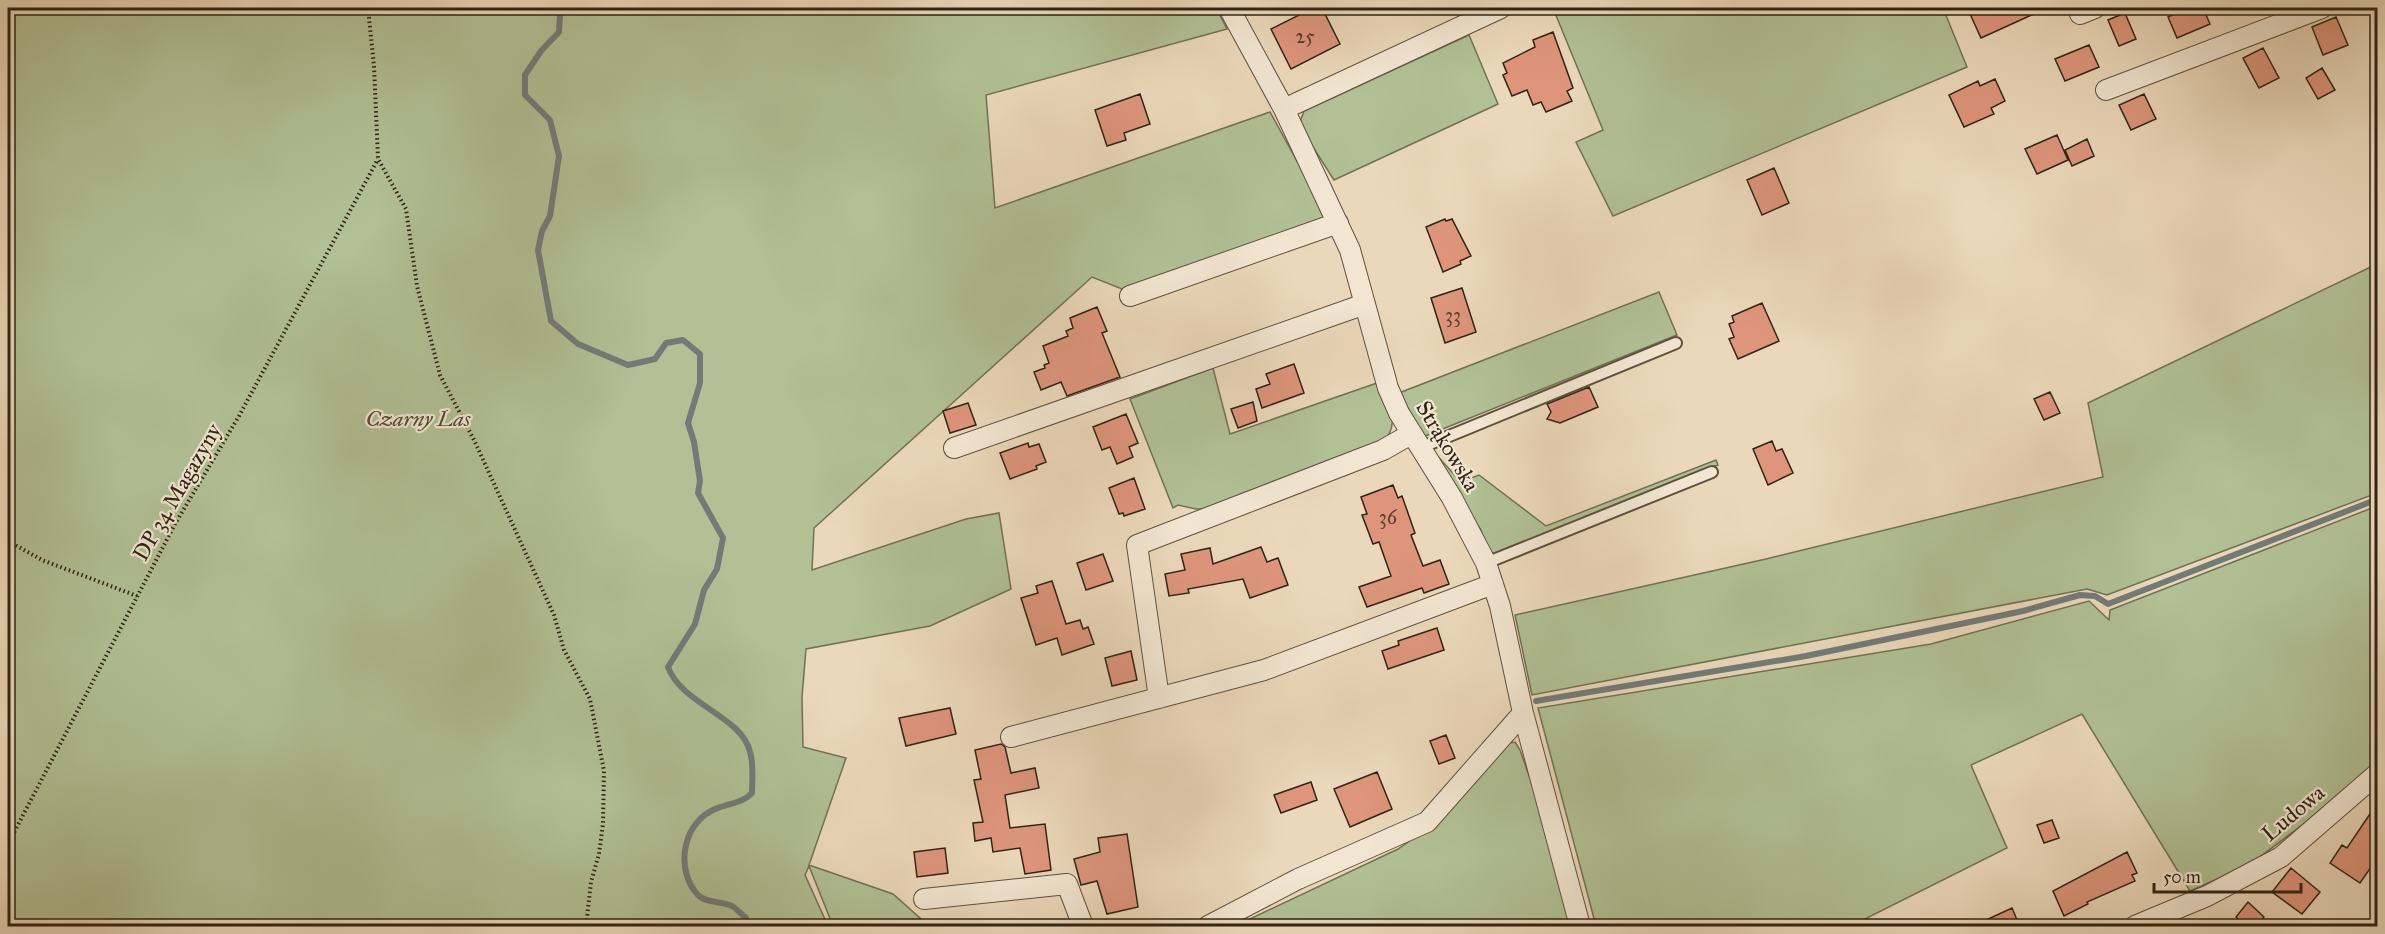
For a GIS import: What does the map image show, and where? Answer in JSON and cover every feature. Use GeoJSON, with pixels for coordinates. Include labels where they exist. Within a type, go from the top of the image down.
{"type":"FeatureCollection","features":[{"type":"Feature","properties":{"kind":"street","name":"Strąkowska"},"geometry":{"type":"LineString","coordinates":[[1229,8],[1284,109],[1350,250],[1388,388],[1415,441],[1467,524],[1486,563],[1580,927]]}},
{"type":"Feature","properties":{"kind":"street"},"geometry":{"type":"LineString","coordinates":[[1284,109],[1501,8]]}},
{"type":"Feature","properties":{"kind":"street"},"geometry":{"type":"LineString","coordinates":[[2106,90],[2286,15],[2322,8]]}},
{"type":"Feature","properties":{"kind":"street"},"geometry":{"type":"LineString","coordinates":[[1130,296],[1338,223]]}},
{"type":"Feature","properties":{"kind":"street"},"geometry":{"type":"LineString","coordinates":[[954,448],[1365,304]]}},
{"type":"Feature","properties":{"kind":"street"},"geometry":{"type":"LineString","coordinates":[[1159,698],[1137,545],[1383,450],[1415,441]]}},
{"type":"Feature","properties":{"kind":"street"},"geometry":{"type":"LineString","coordinates":[[1011,737],[1264,670],[1493,584]]}},
{"type":"Feature","properties":{"kind":"street"},"geometry":{"type":"LineString","coordinates":[[1208,927],[1298,879],[1427,822],[1523,713]]}},
{"type":"Feature","properties":{"kind":"street","name":"Ludowa"},"geometry":{"type":"LineString","coordinates":[[2135,927],[2206,896],[2281,857],[2378,773]]}},
{"type":"Feature","properties":{"kind":"street"},"geometry":{"type":"LineString","coordinates":[[924,899],[1067,884],[1083,927]]}},
{"type":"Feature","properties":{"kind":"lane"},"geometry":{"type":"LineString","coordinates":[[1415,441],[1676,343]]}},
{"type":"Feature","properties":{"kind":"lane"},"geometry":{"type":"LineString","coordinates":[[1486,563],[1712,472]]}},
{"type":"Feature","properties":{"kind":"path"},"geometry":{"type":"LineString","coordinates":[[368,8],[374,66],[378,159],[406,209],[417,286],[440,375],[502,500],[554,615],[564,650],[590,699],[604,771],[603,824],[599,854],[591,882],[586,927]]}},
{"type":"Feature","properties":{"kind":"path","name":"DP 34 Magazyny"},"geometry":{"type":"LineString","coordinates":[[8,844],[175,524],[239,416],[378,159]]}},
{"type":"Feature","properties":{"kind":"path"},"geometry":{"type":"LineString","coordinates":[[8,541],[42,560],[137,596]]}},
{"type":"Feature","properties":{"kind":"green space","name":"Czarny Las"},"geometry":{"type":"Polygon","coordinates":[[[8,8],[1216,8],[1227,29],[986,95],[995,208],[1270,112],[1326,214],[1322,222],[1122,289],[1092,277],[814,528],[812,570],[966,519],[999,513],[1011,589],[930,626],[806,649],[802,697],[803,747],[846,758],[809,865],[893,894],[929,926],[833,926],[809,866],[805,875],[828,926],[8,926],[8,8]]]}},
{"type":"Feature","properties":{"kind":"green space"},"geometry":{"type":"Polygon","coordinates":[[[1553,8],[1943,8],[1967,67],[1613,216],[1576,142],[1603,130],[1553,8]]]}},
{"type":"Feature","properties":{"kind":"green space"},"geometry":{"type":"Polygon","coordinates":[[[1469,35],[1498,104],[1334,180],[1299,125],[1304,111],[1469,35]]]}},
{"type":"Feature","properties":{"kind":"green space"},"geometry":{"type":"Polygon","coordinates":[[[2377,264],[2377,493],[2107,595],[2087,589],[1532,695],[1515,615],[1766,559],[2103,477],[2088,403],[2377,264]]]}},
{"type":"Feature","properties":{"kind":"green space"},"geometry":{"type":"Polygon","coordinates":[[[1659,292],[1677,335],[1425,436],[1417,428],[1399,393],[1659,292]]]}},
{"type":"Feature","properties":{"kind":"green space"},"geometry":{"type":"Polygon","coordinates":[[[1213,368],[1230,434],[1377,383],[1392,416],[1391,430],[1379,446],[1210,509],[1178,505],[1173,508],[1130,399],[1213,368]]]}},
{"type":"Feature","properties":{"kind":"green space"},"geometry":{"type":"Polygon","coordinates":[[[1433,451],[1461,482],[1479,475],[1546,526],[1716,460],[1718,465],[1497,554],[1487,551],[1481,530],[1434,461],[1433,451]]]}},
{"type":"Feature","properties":{"kind":"green space"},"geometry":{"type":"Polygon","coordinates":[[[2377,506],[2377,762],[2329,805],[2249,865],[2190,891],[2082,714],[1971,765],[2007,848],[1851,926],[1596,926],[1538,708],[1931,644],[2089,601],[2109,620],[2110,610],[2377,506]]]}},
{"type":"Feature","properties":{"kind":"green space"},"geometry":{"type":"Polygon","coordinates":[[[1515,742],[1534,790],[1574,926],[1235,926],[1398,849],[1440,820],[1505,744],[1515,742]]]}},
{"type":"Feature","properties":{"kind":"building"},"geometry":{"type":"Polygon","coordinates":[[[1313,8],[1322,8],[1340,44],[1291,69],[1271,29],[1313,8]]]}},
{"type":"Feature","properties":{"kind":"building"},"geometry":{"type":"Polygon","coordinates":[[[1984,8],[2047,8],[1981,38],[1970,14],[1984,8]]]}},
{"type":"Feature","properties":{"kind":"building"},"geometry":{"type":"Polygon","coordinates":[[[2177,8],[2203,8],[2210,24],[2177,38],[2168,17],[2179,12],[2177,8]]]}},
{"type":"Feature","properties":{"kind":"building"},"geometry":{"type":"Polygon","coordinates":[[[2125,13],[2136,39],[2119,46],[2108,20],[2125,13]]]}},
{"type":"Feature","properties":{"kind":"building"},"geometry":{"type":"Polygon","coordinates":[[[2336,17],[2348,45],[2323,55],[2312,27],[2336,17]]]}},
{"type":"Feature","properties":{"kind":"building"},"geometry":{"type":"Polygon","coordinates":[[[1553,32],[1573,88],[1567,91],[1572,101],[1546,112],[1541,102],[1533,105],[1527,90],[1512,96],[1503,75],[1507,73],[1503,63],[1535,47],[1533,40],[1553,32]]]}},
{"type":"Feature","properties":{"kind":"building"},"geometry":{"type":"Polygon","coordinates":[[[2089,45],[2099,67],[2065,81],[2055,59],[2089,45]]]}},
{"type":"Feature","properties":{"kind":"building"},"geometry":{"type":"Polygon","coordinates":[[[2263,48],[2279,78],[2259,88],[2243,58],[2263,48]]]}},
{"type":"Feature","properties":{"kind":"building"},"geometry":{"type":"Polygon","coordinates":[[[2322,68],[2335,90],[2318,99],[2306,78],[2322,68]]]}},
{"type":"Feature","properties":{"kind":"building"},"geometry":{"type":"Polygon","coordinates":[[[1995,79],[2005,101],[1991,108],[1994,114],[1964,127],[1949,95],[1978,81],[1980,86],[1995,79]]]}},
{"type":"Feature","properties":{"kind":"building"},"geometry":{"type":"Polygon","coordinates":[[[1140,94],[1150,124],[1124,133],[1126,140],[1107,146],[1095,110],[1140,94]]]}},
{"type":"Feature","properties":{"kind":"building"},"geometry":{"type":"Polygon","coordinates":[[[2144,94],[2156,119],[2131,130],[2119,105],[2144,94]]]}},
{"type":"Feature","properties":{"kind":"building"},"geometry":{"type":"Polygon","coordinates":[[[2057,135],[2068,160],[2037,174],[2025,149],[2057,135]]]}},
{"type":"Feature","properties":{"kind":"building"},"geometry":{"type":"Polygon","coordinates":[[[2087,139],[2094,156],[2072,166],[2065,150],[2087,139]]]}},
{"type":"Feature","properties":{"kind":"building"},"geometry":{"type":"Polygon","coordinates":[[[1774,168],[1789,203],[1762,215],[1747,180],[1774,168]]]}},
{"type":"Feature","properties":{"kind":"building"},"geometry":{"type":"Polygon","coordinates":[[[1445,219],[1446,221],[1452,219],[1471,256],[1460,261],[1461,264],[1443,272],[1426,227],[1445,219]]]}},
{"type":"Feature","properties":{"kind":"building"},"geometry":{"type":"Polygon","coordinates":[[[1462,288],[1476,332],[1445,343],[1431,298],[1462,288]]]}},
{"type":"Feature","properties":{"kind":"building"},"geometry":{"type":"Polygon","coordinates":[[[1762,303],[1779,341],[1738,359],[1729,339],[1734,337],[1729,324],[1734,322],[1732,316],[1762,303]]]}},
{"type":"Feature","properties":{"kind":"building"},"geometry":{"type":"Polygon","coordinates":[[[1097,307],[1107,331],[1102,333],[1120,377],[1067,396],[1061,382],[1041,390],[1034,372],[1045,368],[1044,365],[1049,363],[1043,346],[1068,336],[1066,331],[1073,328],[1070,318],[1097,307]]]}},
{"type":"Feature","properties":{"kind":"building"},"geometry":{"type":"Polygon","coordinates":[[[1294,364],[1304,393],[1262,408],[1256,389],[1270,384],[1266,374],[1294,364]]]}},
{"type":"Feature","properties":{"kind":"building"},"geometry":{"type":"Polygon","coordinates":[[[1589,387],[1598,407],[1560,423],[1547,419],[1551,412],[1547,404],[1589,387]]]}},
{"type":"Feature","properties":{"kind":"building"},"geometry":{"type":"Polygon","coordinates":[[[2050,392],[2060,413],[2044,420],[2034,399],[2050,392]]]}},
{"type":"Feature","properties":{"kind":"building"},"geometry":{"type":"Polygon","coordinates":[[[1253,402],[1257,421],[1238,428],[1231,409],[1253,402]]]}},
{"type":"Feature","properties":{"kind":"building"},"geometry":{"type":"Polygon","coordinates":[[[968,403],[976,425],[950,433],[943,411],[968,403]]]}},
{"type":"Feature","properties":{"kind":"building"},"geometry":{"type":"Polygon","coordinates":[[[1126,414],[1138,443],[1129,447],[1133,457],[1117,464],[1110,447],[1102,450],[1093,427],[1126,414]]]}},
{"type":"Feature","properties":{"kind":"building"},"geometry":{"type":"Polygon","coordinates":[[[1772,441],[1776,451],[1782,449],[1793,473],[1768,485],[1753,449],[1772,441]]]}},
{"type":"Feature","properties":{"kind":"building"},"geometry":{"type":"Polygon","coordinates":[[[1028,443],[1029,447],[1039,444],[1046,462],[1036,466],[1037,469],[1010,479],[1000,453],[1028,443]]]}},
{"type":"Feature","properties":{"kind":"building"},"geometry":{"type":"Polygon","coordinates":[[[1134,478],[1145,509],[1124,516],[1123,513],[1119,514],[1109,488],[1134,478]]]}},
{"type":"Feature","properties":{"kind":"building"},"geometry":{"type":"Polygon","coordinates":[[[1393,485],[1398,498],[1402,496],[1415,533],[1411,535],[1423,566],[1440,560],[1449,584],[1424,593],[1422,588],[1367,607],[1359,587],[1391,576],[1379,542],[1373,544],[1362,515],[1367,514],[1361,497],[1393,485]]]}},
{"type":"Feature","properties":{"kind":"building"},"geometry":{"type":"Polygon","coordinates":[[[1261,547],[1267,562],[1278,558],[1288,585],[1250,598],[1243,579],[1188,589],[1189,593],[1169,596],[1165,574],[1185,570],[1181,554],[1210,548],[1213,564],[1261,547]]]}},
{"type":"Feature","properties":{"kind":"building"},"geometry":{"type":"Polygon","coordinates":[[[1103,554],[1113,581],[1086,590],[1077,563],[1103,554]]]}},
{"type":"Feature","properties":{"kind":"building"},"geometry":{"type":"Polygon","coordinates":[[[1052,581],[1066,624],[1080,620],[1083,629],[1088,627],[1094,644],[1062,655],[1057,638],[1036,645],[1021,598],[1038,593],[1036,586],[1052,581]]]}},
{"type":"Feature","properties":{"kind":"building"},"geometry":{"type":"Polygon","coordinates":[[[1437,628],[1444,650],[1388,669],[1382,651],[1399,645],[1398,641],[1437,628]]]}},
{"type":"Feature","properties":{"kind":"building"},"geometry":{"type":"Polygon","coordinates":[[[1131,651],[1137,680],[1112,686],[1105,658],[1131,651]]]}},
{"type":"Feature","properties":{"kind":"building"},"geometry":{"type":"Polygon","coordinates":[[[950,708],[956,734],[906,746],[899,718],[950,708]]]}},
{"type":"Feature","properties":{"kind":"building"},"geometry":{"type":"Polygon","coordinates":[[[1446,735],[1455,758],[1439,764],[1430,741],[1446,735]]]}},
{"type":"Feature","properties":{"kind":"building"},"geometry":{"type":"Polygon","coordinates":[[[1001,744],[1005,747],[1011,773],[1035,768],[1039,788],[1005,795],[1010,828],[1045,824],[1051,870],[1025,874],[1020,848],[993,852],[991,838],[975,841],[973,823],[983,822],[974,780],[981,779],[975,750],[1001,744]]]}},
{"type":"Feature","properties":{"kind":"building"},"geometry":{"type":"Polygon","coordinates":[[[1377,772],[1392,809],[1350,827],[1334,789],[1377,772]]]}},
{"type":"Feature","properties":{"kind":"building"},"geometry":{"type":"Polygon","coordinates":[[[1311,782],[1317,800],[1281,813],[1274,795],[1311,782]]]}},
{"type":"Feature","properties":{"kind":"building"},"geometry":{"type":"Polygon","coordinates":[[[2378,802],[2378,857],[2360,883],[2330,863],[2342,845],[2347,848],[2378,802]]]}},
{"type":"Feature","properties":{"kind":"building"},"geometry":{"type":"Polygon","coordinates":[[[2052,820],[2059,838],[2044,843],[2037,825],[2052,820]]]}},
{"type":"Feature","properties":{"kind":"building"},"geometry":{"type":"Polygon","coordinates":[[[1127,834],[1138,907],[1107,914],[1097,881],[1081,885],[1074,859],[1100,852],[1098,838],[1127,834]]]}},
{"type":"Feature","properties":{"kind":"building"},"geometry":{"type":"Polygon","coordinates":[[[945,848],[948,873],[917,877],[914,852],[945,848]]]}},
{"type":"Feature","properties":{"kind":"building"},"geometry":{"type":"Polygon","coordinates":[[[2127,852],[2137,873],[2132,875],[2135,881],[2087,902],[2088,904],[2064,916],[2053,891],[2127,852]]]}},
{"type":"Feature","properties":{"kind":"building"},"geometry":{"type":"Polygon","coordinates":[[[2291,868],[2320,892],[2302,914],[2272,892],[2291,868]]]}},
{"type":"Feature","properties":{"kind":"building"},"geometry":{"type":"Polygon","coordinates":[[[2248,902],[2264,917],[2255,927],[2246,927],[2236,917],[2248,902]]]}},
{"type":"Feature","properties":{"kind":"building"},"geometry":{"type":"Polygon","coordinates":[[[2012,908],[2020,927],[1971,927],[2012,908]]]}},
{"type":"Feature","properties":{"kind":"waterway"},"geometry":{"type":"LineString","coordinates":[[553,8],[560,15],[559,32],[541,51],[525,75],[525,95],[550,120],[559,156],[550,216],[542,231],[538,250],[551,321],[578,344],[628,365],[655,359],[666,343],[683,340],[700,354],[700,383],[688,423],[694,442],[700,481],[698,493],[723,538],[717,569],[704,590],[695,624],[668,667],[675,680],[686,691],[736,729],[745,740],[750,752],[752,793],[748,797],[711,811],[701,818],[693,828],[685,850],[687,874],[698,895],[701,898],[732,906],[746,918],[747,926]]}},
{"type":"Feature","properties":{"kind":"waterway"},"geometry":{"type":"LineString","coordinates":[[1536,701],[1806,656],[2023,611],[2080,595],[2095,596],[2108,604],[2378,499]]}}]}
